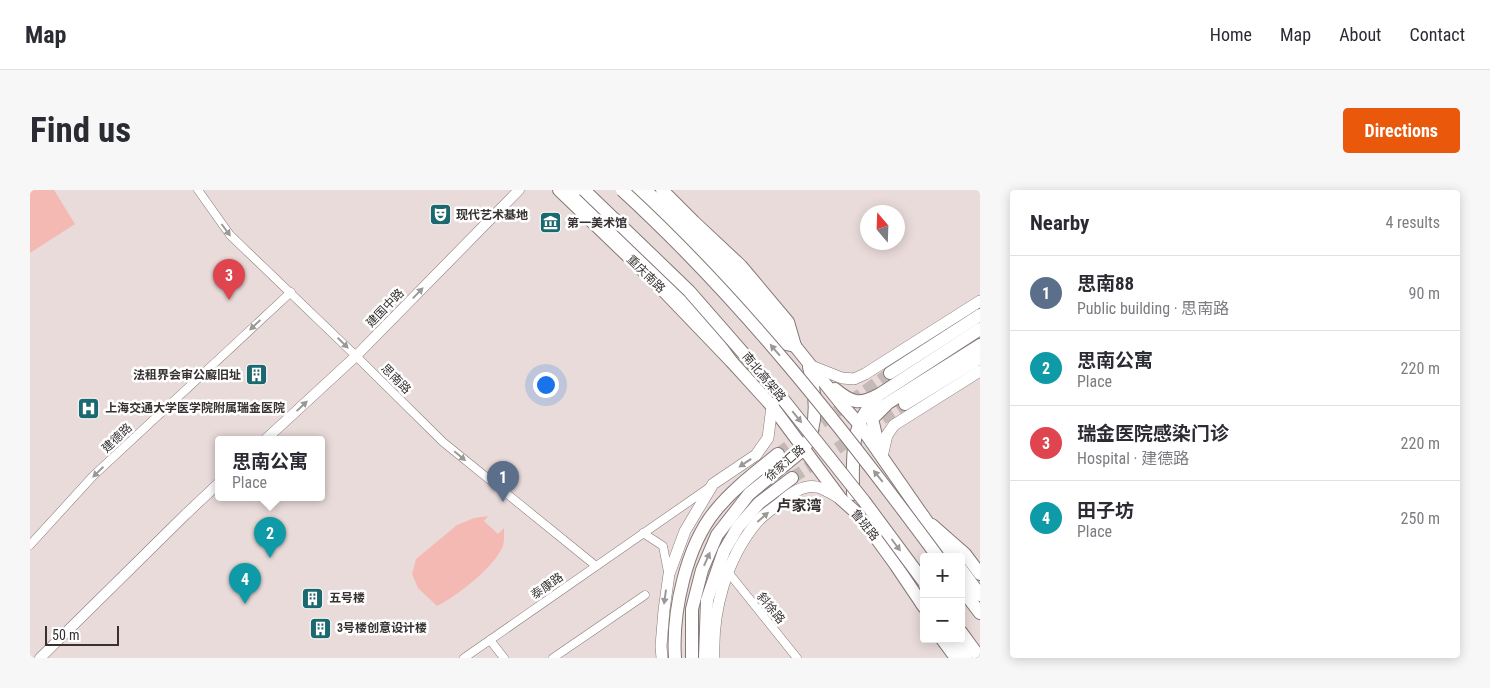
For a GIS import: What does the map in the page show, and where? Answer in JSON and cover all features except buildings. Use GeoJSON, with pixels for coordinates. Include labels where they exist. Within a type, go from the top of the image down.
{"type":"FeatureCollection","features":[{"type":"Feature","properties":{"kind":"main road","name":"重庆南路"},"geometry":{"type":"LineString","coordinates":[[559,190],[659,286],[730,361],[772,406],[804,449]]}},
{"type":"Feature","properties":{"kind":"main road"},"geometry":{"type":"LineString","coordinates":[[570,190],[620,236],[684,300],[708,329],[730,361]]}},
{"type":"Feature","properties":{"kind":"main road","name":"重庆南路"},"geometry":{"type":"LineString","coordinates":[[579,190],[688,294],[718,334],[730,361]]}},
{"type":"Feature","properties":{"kind":"main road","name":"南北高架路"},"geometry":{"type":"LineString","coordinates":[[584,190],[689,291],[778,393],[864,501],[920,577]]}},
{"type":"Feature","properties":{"kind":"main road","name":"南北高架路"},"geometry":{"type":"LineString","coordinates":[[622,190],[708,273],[798,377],[886,485],[935,553]]}},
{"type":"Feature","properties":{"kind":"main road"},"geometry":{"type":"LineString","coordinates":[[633,190],[717,266],[782,343],[795,346]]}},
{"type":"Feature","properties":{"kind":"main road"},"geometry":{"type":"LineString","coordinates":[[645,190],[722,260],[795,346],[859,424],[949,553]]}},
{"type":"Feature","properties":{"kind":"main road"},"geometry":{"type":"LineString","coordinates":[[662,190],[741,266],[788,322],[795,346]]}},
{"type":"Feature","properties":{"kind":"main road"},"geometry":{"type":"LineString","coordinates":[[809,364],[842,378],[854,379],[865,374],[980,301]]}},
{"type":"Feature","properties":{"kind":"main road"},"geometry":{"type":"LineString","coordinates":[[890,373],[980,315]]}},
{"type":"Feature","properties":{"kind":"main road"},"geometry":{"type":"LineString","coordinates":[[809,364],[846,398],[857,402],[866,402],[980,329]]}},
{"type":"Feature","properties":{"kind":"main road"},"geometry":{"type":"LineString","coordinates":[[882,457],[872,418],[888,403],[980,345]]}},
{"type":"Feature","properties":{"kind":"main road"},"geometry":{"type":"LineString","coordinates":[[905,404],[980,358]]}},
{"type":"Feature","properties":{"kind":"main road","name":"徐家汇路"},"geometry":{"type":"LineString","coordinates":[[692,658],[692,609],[702,570],[717,535],[749,494],[804,449],[809,442],[815,406],[813,381],[809,364]]}},
{"type":"Feature","properties":{"kind":"main road"},"geometry":{"type":"LineString","coordinates":[[882,457],[886,435],[894,425],[980,371]]}},
{"type":"Feature","properties":{"kind":"main road"},"geometry":{"type":"LineString","coordinates":[[860,516],[853,494],[854,449],[857,429],[867,407],[880,394]]}},
{"type":"Feature","properties":{"kind":"main road","name":"徐家汇路"},"geometry":{"type":"LineString","coordinates":[[662,658],[661,646],[668,574],[685,530],[714,484],[756,455],[768,438],[772,406]]}},
{"type":"Feature","properties":{"kind":"main road","name":"鲁班路"},"geometry":{"type":"LineString","coordinates":[[804,449],[841,499],[860,516],[920,602]]}},
{"type":"Feature","properties":{"kind":"main road","name":"徐家汇路"},"geometry":{"type":"LineString","coordinates":[[674,658],[674,640],[683,575],[696,542],[715,511],[741,484],[778,454]]}},
{"type":"Feature","properties":{"kind":"main road","name":"徐家汇路"},"geometry":{"type":"LineString","coordinates":[[705,658],[707,600],[724,551],[738,527],[759,503],[792,478]]}},
{"type":"Feature","properties":{"kind":"main road"},"geometry":{"type":"LineString","coordinates":[[714,658],[716,611],[728,572],[735,553],[757,522],[790,494],[804,487],[817,487],[841,499]]}},
{"type":"Feature","properties":{"kind":"main road"},"geometry":{"type":"LineString","coordinates":[[923,516],[943,553]]}},
{"type":"Feature","properties":{"kind":"main road"},"geometry":{"type":"LineString","coordinates":[[923,516],[965,554],[968,580],[980,613]]}},
{"type":"Feature","properties":{"kind":"main road"},"geometry":{"type":"LineString","coordinates":[[968,580],[980,595]]}},
{"type":"Feature","properties":{"kind":"main road"},"geometry":{"type":"LineString","coordinates":[[968,580],[980,603]]}},
{"type":"Feature","properties":{"kind":"main road"},"geometry":{"type":"LineString","coordinates":[[965,637],[980,658]]}},
{"type":"Feature","properties":{"kind":"main road"},"geometry":{"type":"LineString","coordinates":[[945,643],[956,658]]}},
{"type":"Feature","properties":{"kind":"main road"},"geometry":{"type":"LineString","coordinates":[[954,643],[966,658]]}},
{"type":"Feature","properties":{"kind":"main road"},"geometry":{"type":"LineString","coordinates":[[961,643],[973,658]]}},
{"type":"Feature","properties":{"kind":"street","name":"思南路"},"geometry":{"type":"LineString","coordinates":[[198,190],[230,235],[291,292],[443,442],[596,566]]}},
{"type":"Feature","properties":{"kind":"street","name":"建国中路"},"geometry":{"type":"LineString","coordinates":[[269,436],[356,356],[518,190]]}},
{"type":"Feature","properties":{"kind":"street","name":"建德路"},"geometry":{"type":"LineString","coordinates":[[30,545],[93,476],[291,292]]}},
{"type":"Feature","properties":{"kind":"street","name":"泰康路"},"geometry":{"type":"LineString","coordinates":[[464,658],[714,484]]}},
{"type":"Feature","properties":{"kind":"street"},"geometry":{"type":"LineString","coordinates":[[40,658],[215,487]]}},
{"type":"Feature","properties":{"kind":"street"},"geometry":{"type":"LineString","coordinates":[[643,533],[663,546],[668,574]]}},
{"type":"Feature","properties":{"kind":"street","name":"斜徐路"},"geometry":{"type":"LineString","coordinates":[[728,572],[797,658]]}},
{"type":"Feature","properties":{"kind":"street"},"geometry":{"type":"LineString","coordinates":[[553,658],[644,595]]}},
{"type":"Feature","properties":{"kind":"street"},"geometry":{"type":"LineString","coordinates":[[490,640],[504,658]]}},
{"type":"Feature","properties":{"kind":"shaded area"},"geometry":{"type":"Polygon","coordinates":[[[30,190],[54,190],[75,224],[30,253],[30,190]]]}},
{"type":"Feature","properties":{"kind":"shaded area"},"geometry":{"type":"Polygon","coordinates":[[[488,516],[484,521],[498,534],[504,528],[502,548],[483,573],[454,596],[437,606],[418,588],[412,574],[416,559],[457,525],[474,518],[488,516]]]}},
{"type":"Feature","properties":{"kind":"tunnel"},"geometry":{"type":"LineString","coordinates":[[778,454],[890,373]]}},
{"type":"Feature","properties":{"kind":"tunnel"},"geometry":{"type":"LineString","coordinates":[[792,478],[905,404]]}},
{"type":"Feature","properties":{"kind":"place","name":"现代艺术基地"},"geometry":{"type":"Point","coordinates":[440,215]}},
{"type":"Feature","properties":{"kind":"place","name":"第一美术馆"},"geometry":{"type":"Point","coordinates":[551,223]}},
{"type":"Feature","properties":{"kind":"place","name":"瑞金医院感染门诊"},"geometry":{"type":"Point","coordinates":[229,300]}},
{"type":"Feature","properties":{"kind":"place","name":"法租界会审公廨旧址"},"geometry":{"type":"Point","coordinates":[257,375]}},
{"type":"Feature","properties":{"kind":"place","name":"上海交通大学医学院附属瑞金医院"},"geometry":{"type":"Point","coordinates":[89,408]}},
{"type":"Feature","properties":{"kind":"place","name":"思南88"},"geometry":{"type":"Point","coordinates":[503,502]}},
{"type":"Feature","properties":{"kind":"place","name":"思南公寓"},"geometry":{"type":"Point","coordinates":[270,558]}},
{"type":"Feature","properties":{"kind":"place","name":"五号楼"},"geometry":{"type":"Point","coordinates":[313,598]}},
{"type":"Feature","properties":{"kind":"place","name":"田子坊"},"geometry":{"type":"Point","coordinates":[245,604]}},
{"type":"Feature","properties":{"kind":"place","name":"3号楼创意设计楼"},"geometry":{"type":"Point","coordinates":[321,628]}},
{"type":"Feature","properties":{"kind":"district","name":"卢家湾"},"geometry":{"type":"Point","coordinates":[799,506]}}]}
